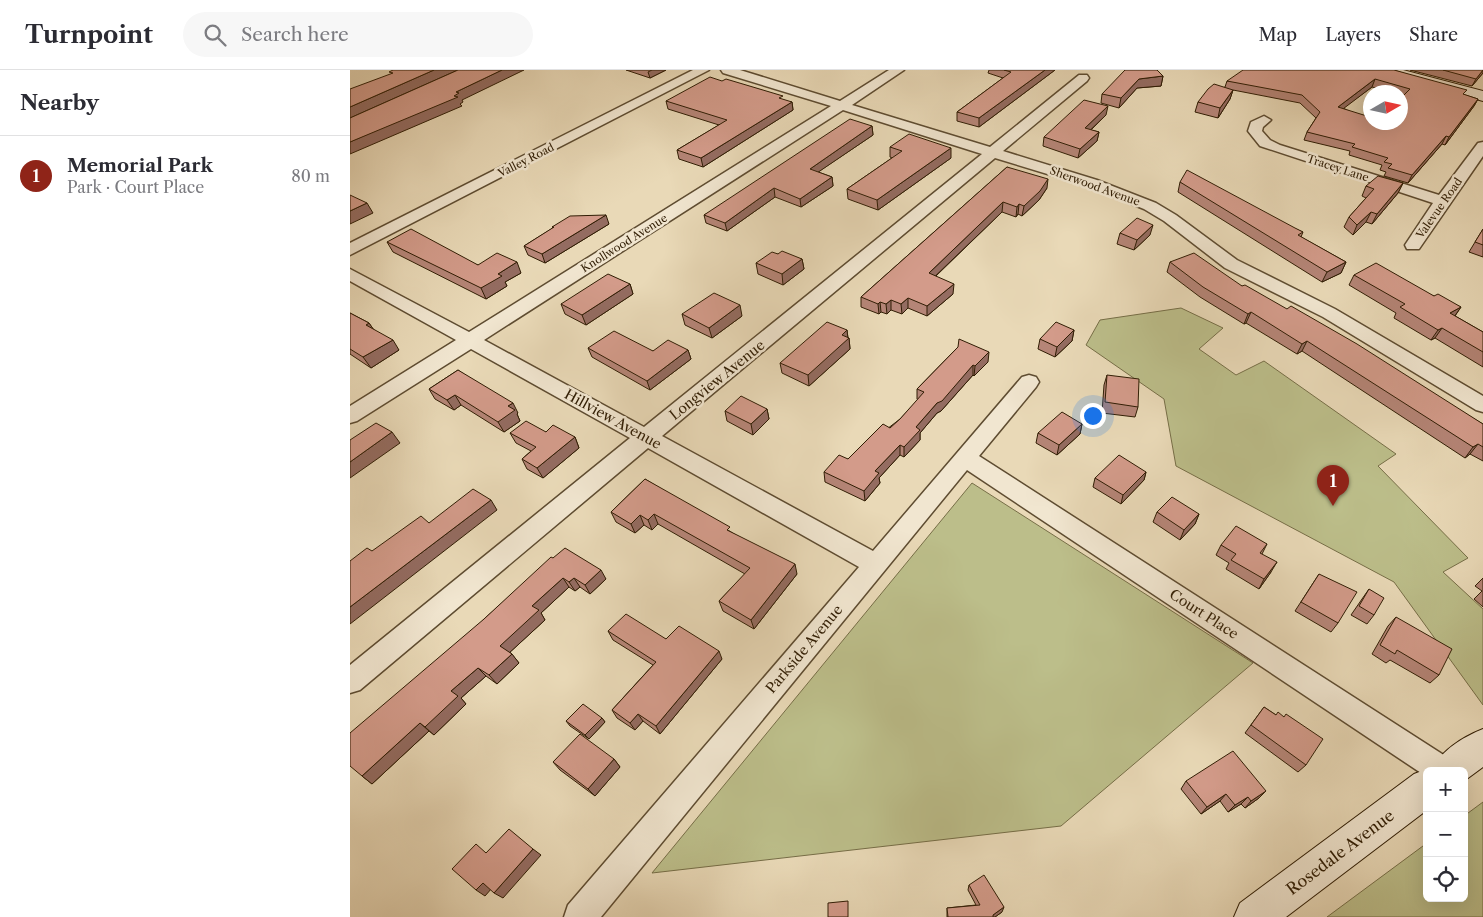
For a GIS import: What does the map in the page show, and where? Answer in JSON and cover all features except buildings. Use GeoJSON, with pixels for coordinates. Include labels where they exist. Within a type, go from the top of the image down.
{"type":"FeatureCollection","features":[{"type":"Feature","properties":{"kind":"street","name":"Valley Road"},"geometry":{"type":"LineString","coordinates":[[350,250],[703,70]]}},
{"type":"Feature","properties":{"kind":"street","name":"Sherwood Avenue"},"geometry":{"type":"LineString","coordinates":[[727,70],[1092,183],[1150,206],[1170,218],[1231,264],[1337,318],[1483,405]]}},
{"type":"Feature","properties":{"kind":"street","name":"Knollwood Avenue"},"geometry":{"type":"LineString","coordinates":[[350,416],[898,70]]}},
{"type":"Feature","properties":{"kind":"street"},"geometry":{"type":"LineString","coordinates":[[1386,70],[1483,96]]}},
{"type":"Feature","properties":{"kind":"street","name":"Longview Avenue"},"geometry":{"type":"LineString","coordinates":[[350,682],[1083,78]]}},
{"type":"Feature","properties":{"kind":"street","name":"Tracey Lane"},"geometry":{"type":"LineString","coordinates":[[1264,120],[1256,125],[1255,131],[1265,143],[1275,148],[1442,201]]}},
{"type":"Feature","properties":{"kind":"street","name":"Valevue Road"},"geometry":{"type":"LineString","coordinates":[[1413,245],[1442,201],[1483,146]]}},
{"type":"Feature","properties":{"kind":"street","name":"Hillview Avenue"},"geometry":{"type":"LineString","coordinates":[[350,274],[876,564]]}},
{"type":"Feature","properties":{"kind":"street","name":"Parkside Avenue"},"geometry":{"type":"LineString","coordinates":[[580,917],[1028,382]]}},
{"type":"Feature","properties":{"kind":"street","name":"Court Place"},"geometry":{"type":"LineString","coordinates":[[965,458],[1436,767]]}},
{"type":"Feature","properties":{"kind":"street"},"geometry":{"type":"LineString","coordinates":[[1454,767],[1483,746]]}},
{"type":"Feature","properties":{"kind":"street","name":"Rosedale Avenue"},"geometry":{"type":"LineString","coordinates":[[1254,917],[1423,790]]}},
{"type":"Feature","properties":{"kind":"green space"},"geometry":{"type":"Polygon","coordinates":[[[1181,308],[1223,328],[1199,349],[1236,375],[1264,361],[1396,454],[1378,466],[1468,558],[1443,572],[1483,609],[1483,705],[1394,582],[1176,466],[1164,399],[1086,345],[1100,320],[1181,308]]]}},
{"type":"Feature","properties":{"kind":"green space"},"geometry":{"type":"Polygon","coordinates":[[[972,483],[1253,663],[1061,826],[652,873],[972,483]]]}},
{"type":"Feature","properties":{"kind":"green space"},"geometry":{"type":"Polygon","coordinates":[[[1483,802],[1483,917],[1327,917],[1423,846],[1423,902],[1468,902],[1468,813],[1483,802]]]}},
{"type":"Feature","properties":{"kind":"place","name":"Memorial Park"},"geometry":{"type":"Point","coordinates":[1333,506]}}]}
